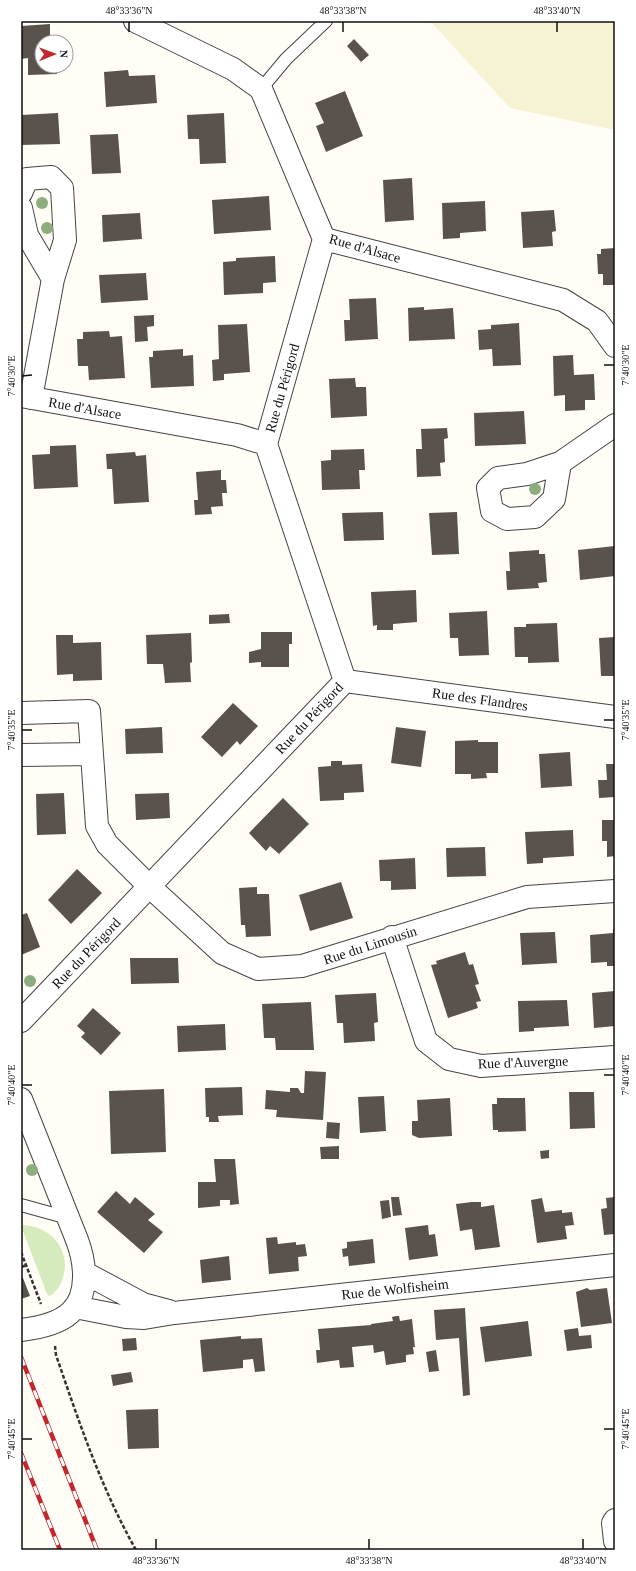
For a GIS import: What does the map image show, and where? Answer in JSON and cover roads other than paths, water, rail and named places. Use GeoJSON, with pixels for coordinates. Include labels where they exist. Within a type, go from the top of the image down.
{"type":"FeatureCollection","features":[{"type":"Feature","properties":{"kind":"street"},"geometry":{"type":"LineString","coordinates":[[135,21],[233,69],[262,89]]}},
{"type":"Feature","properties":{"kind":"street","name":"Rue d'Alsace"},"geometry":{"type":"LineString","coordinates":[[262,89],[324,239],[563,300],[597,321],[615,346]]}},
{"type":"Feature","properties":{"kind":"street"},"geometry":{"type":"LineString","coordinates":[[21,193],[27,179],[51,177],[62,188],[65,240],[53,279],[26,397]]}},
{"type":"Feature","properties":{"kind":"street"},"geometry":{"type":"LineString","coordinates":[[21,208],[27,235],[53,279]]}},
{"type":"Feature","properties":{"kind":"street","name":"Rue du Périgord"},"geometry":{"type":"LineString","coordinates":[[21,1021],[345,681],[266,444],[324,239]]}},
{"type":"Feature","properties":{"kind":"street","name":"Rue d'Alsace"},"geometry":{"type":"LineString","coordinates":[[26,397],[237,435],[266,444]]}},
{"type":"Feature","properties":{"kind":"street"},"geometry":{"type":"LineString","coordinates":[[560,463],[615,426]]}},
{"type":"Feature","properties":{"kind":"street","name":"Rue des Flandres"},"geometry":{"type":"LineString","coordinates":[[345,681],[615,716]]}},
{"type":"Feature","properties":{"kind":"street","name":"Rue du Limousin"},"geometry":{"type":"LineString","coordinates":[[21,713],[89,711],[97,826],[107,844],[150,887],[222,953],[258,969],[302,966],[527,897],[615,891]]}},
{"type":"Feature","properties":{"kind":"street"},"geometry":{"type":"LineString","coordinates":[[21,755],[92,754]]}},
{"type":"Feature","properties":{"kind":"street","name":"Rue d'Auvergne"},"geometry":{"type":"LineString","coordinates":[[392,938],[426,1041],[449,1059],[481,1066],[615,1057]]}},
{"type":"Feature","properties":{"kind":"street"},"geometry":{"type":"LineString","coordinates":[[21,1099],[81,1251],[85,1273],[84,1285],[72,1312],[58,1321],[21,1330]]}},
{"type":"Feature","properties":{"kind":"street","name":"Rue de Wolfisheim"},"geometry":{"type":"LineString","coordinates":[[75,1307],[126,1317],[144,1318],[174,1313],[615,1265]]}},
{"type":"Feature","properties":{"kind":"street","name":"Rue de Wolfisheim"},"geometry":{"type":"LineString","coordinates":[[85,1273],[143,1304],[174,1313]]}},
{"type":"Feature","properties":{"kind":"street"},"geometry":{"type":"LineString","coordinates":[[615,1520],[613,1523],[615,1541]]}},
{"type":"Feature","properties":{"kind":"lane"},"geometry":{"type":"LineString","coordinates":[[262,89],[286,59],[326,21]]}},
{"type":"Feature","properties":{"kind":"lane"},"geometry":{"type":"LineString","coordinates":[[21,1205],[68,1218]]}},
{"type":"Feature","properties":{"kind":"railway"},"geometry":{"type":"LineString","coordinates":[[21,1357],[97,1550]]}},
{"type":"Feature","properties":{"kind":"railway"},"geometry":{"type":"LineString","coordinates":[[21,1453],[60,1550]]}}]}
